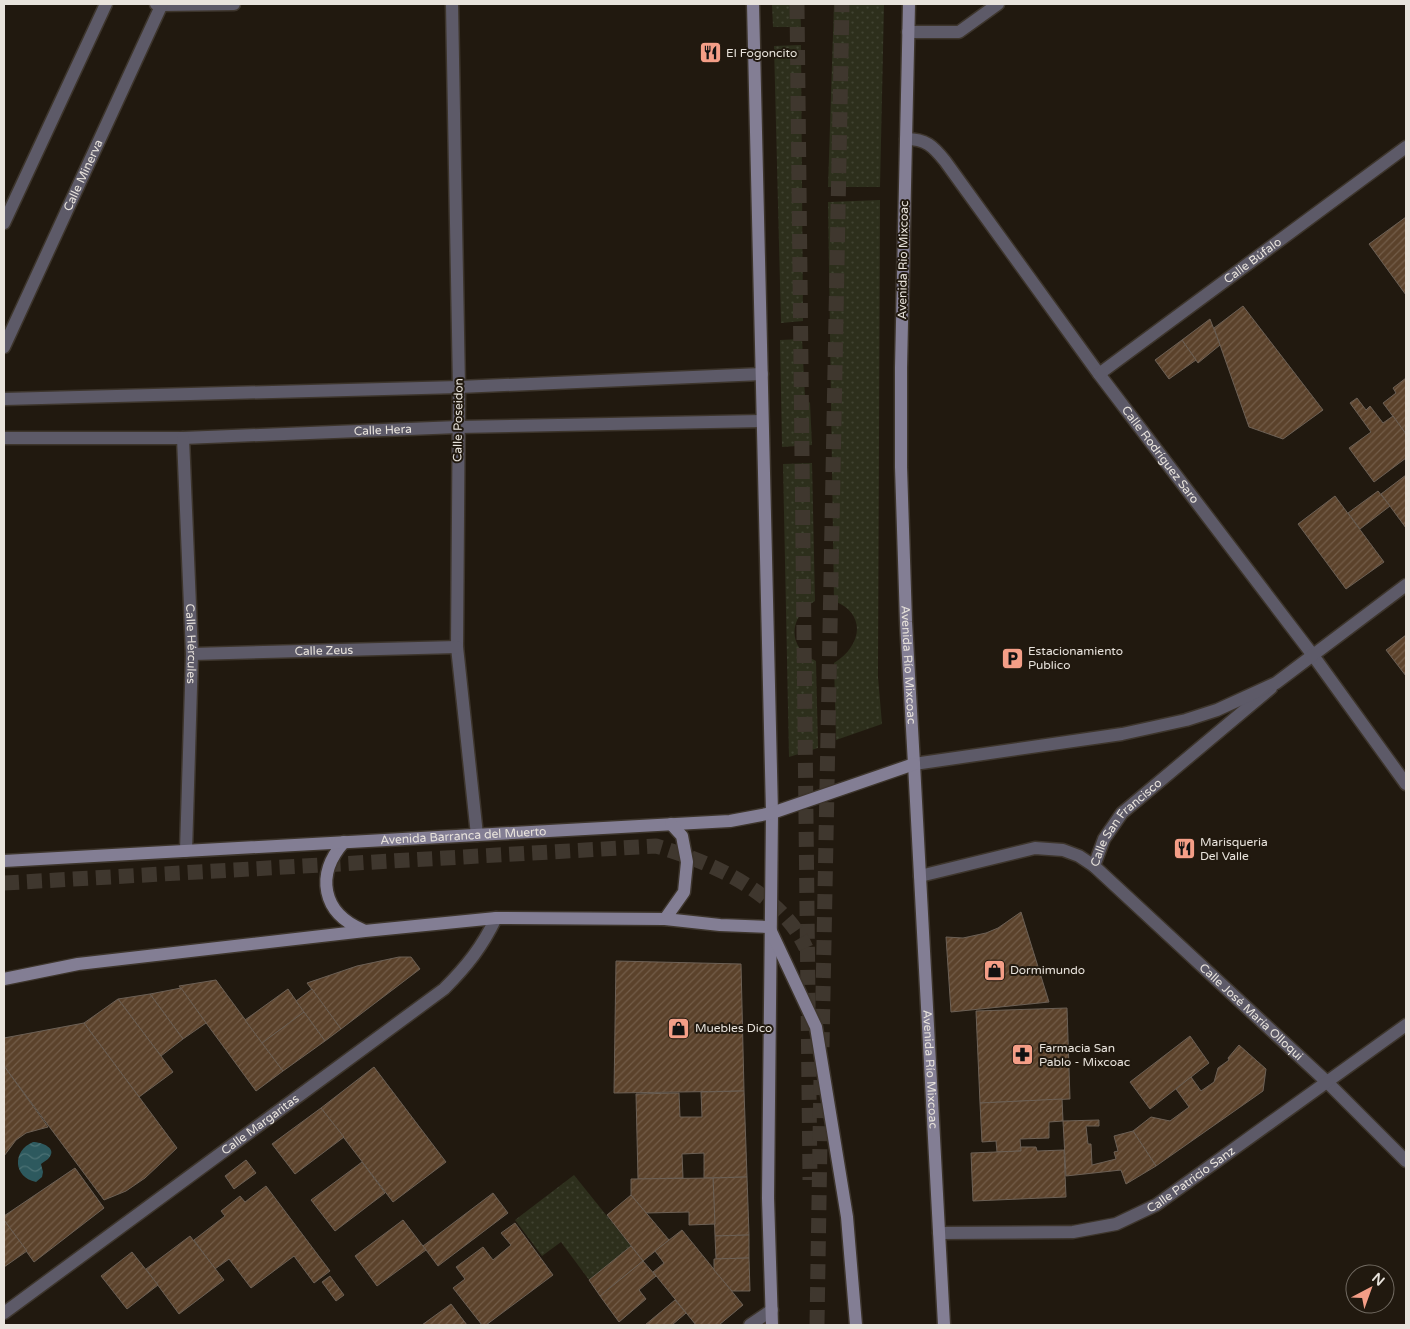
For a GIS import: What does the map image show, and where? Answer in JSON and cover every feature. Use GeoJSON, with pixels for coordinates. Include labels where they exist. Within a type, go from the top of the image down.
{"type":"FeatureCollection","features":[{"type":"Feature","properties":{"kind":"main road"},"geometry":{"type":"LineString","coordinates":[[753,4],[772,813],[769,927],[768,1198],[772,1325]]}},
{"type":"Feature","properties":{"kind":"main road","name":"Avenida Río Mixcoac"},"geometry":{"type":"LineString","coordinates":[[909,4],[901,368],[901,467],[906,622],[944,1325]]}},
{"type":"Feature","properties":{"kind":"main road","name":"Avenida Barranca del Muerto"},"geometry":{"type":"LineString","coordinates":[[4,861],[730,821],[772,813],[914,764]]}},
{"type":"Feature","properties":{"kind":"main road"},"geometry":{"type":"LineString","coordinates":[[665,919],[684,892],[688,862],[682,836],[671,824]]}},
{"type":"Feature","properties":{"kind":"main road"},"geometry":{"type":"LineString","coordinates":[[344,842],[334,853],[328,866],[328,893],[333,906],[341,917],[365,931]]}},
{"type":"Feature","properties":{"kind":"main road"},"geometry":{"type":"LineString","coordinates":[[4,979],[78,964],[496,918],[665,919],[720,925],[769,927]]}},
{"type":"Feature","properties":{"kind":"main road"},"geometry":{"type":"LineString","coordinates":[[769,927],[816,1027],[847,1218],[856,1325]]}},
{"type":"Feature","properties":{"kind":"street"},"geometry":{"type":"LineString","coordinates":[[4,223],[106,4]]}},
{"type":"Feature","properties":{"kind":"street"},"geometry":{"type":"LineString","coordinates":[[160,4],[234,4]]}},
{"type":"Feature","properties":{"kind":"street","name":"Calle Minerva"},"geometry":{"type":"LineString","coordinates":[[4,348],[160,4]]}},
{"type":"Feature","properties":{"kind":"street","name":"Calle Poseidon"},"geometry":{"type":"LineString","coordinates":[[452,4],[459,387],[457,647],[477,834]]}},
{"type":"Feature","properties":{"kind":"street"},"geometry":{"type":"LineString","coordinates":[[908,32],[958,32],[998,4]]}},
{"type":"Feature","properties":{"kind":"street","name":"Calle Rodríguez Saro"},"geometry":{"type":"LineString","coordinates":[[906,138],[918,139],[934,147],[946,161],[1100,374],[1312,654],[1406,784]]}},
{"type":"Feature","properties":{"kind":"street","name":"Calle Búfalo"},"geometry":{"type":"LineString","coordinates":[[1100,374],[1406,147]]}},
{"type":"Feature","properties":{"kind":"street"},"geometry":{"type":"LineString","coordinates":[[4,399],[459,387],[762,374]]}},
{"type":"Feature","properties":{"kind":"street","name":"Calle Hera"},"geometry":{"type":"LineString","coordinates":[[4,438],[183,438],[458,427],[762,421]]}},
{"type":"Feature","properties":{"kind":"street","name":"Calle Hércules"},"geometry":{"type":"LineString","coordinates":[[183,438],[192,654],[186,851]]}},
{"type":"Feature","properties":{"kind":"street","name":"Calle San Francisco"},"geometry":{"type":"LineString","coordinates":[[920,876],[1035,848],[1063,850],[1079,856],[1094,866],[1104,839],[1122,813],[1312,654],[1406,585]]}},
{"type":"Feature","properties":{"kind":"street","name":"Calle Zeus"},"geometry":{"type":"LineString","coordinates":[[192,654],[457,647]]}},
{"type":"Feature","properties":{"kind":"street","name":"Calle San Francisco"},"geometry":{"type":"LineString","coordinates":[[914,764],[1155,728],[1217,710],[1276,683]]}},
{"type":"Feature","properties":{"kind":"street","name":"Calle José María Olloqui"},"geometry":{"type":"LineString","coordinates":[[1094,866],[1327,1082],[1406,1160]]}},
{"type":"Feature","properties":{"kind":"street","name":"Calle Margaritas"},"geometry":{"type":"LineString","coordinates":[[4,1313],[444,989],[465,969],[477,953],[496,918]]}},
{"type":"Feature","properties":{"kind":"street","name":"Calle Patricio Sanz"},"geometry":{"type":"LineString","coordinates":[[939,1233],[1074,1232],[1116,1224],[1156,1205],[1406,1025]]}},
{"type":"Feature","properties":{"kind":"street"},"geometry":{"type":"LineString","coordinates":[[750,1325],[772,1310]]}},
{"type":"Feature","properties":{"kind":"green space"},"geometry":{"type":"Polygon","coordinates":[[[772,4],[800,4],[801,27],[773,27],[772,4]]]}},
{"type":"Feature","properties":{"kind":"green space"},"geometry":{"type":"Polygon","coordinates":[[[834,4],[884,4],[880,187],[828,187],[834,4]]]}},
{"type":"Feature","properties":{"kind":"green space"},"geometry":{"type":"Polygon","coordinates":[[[801,45],[803,321],[781,323],[774,46],[801,45]]]}},
{"type":"Feature","properties":{"kind":"green space"},"geometry":{"type":"Polygon","coordinates":[[[880,200],[878,677],[882,724],[836,740],[834,663],[850,648],[855,640],[857,631],[856,622],[852,614],[845,607],[834,601],[828,202],[880,200]]]}},
{"type":"Feature","properties":{"kind":"green space"},"geometry":{"type":"Polygon","coordinates":[[[802,339],[805,397],[810,403],[812,445],[782,447],[780,340],[802,339]]]}},
{"type":"Feature","properties":{"kind":"green space"},"geometry":{"type":"Polygon","coordinates":[[[812,463],[815,601],[806,607],[800,615],[794,632],[800,648],[806,655],[816,661],[818,748],[789,757],[783,464],[812,463]]]}},
{"type":"Feature","properties":{"kind":"green space"},"geometry":{"type":"Polygon","coordinates":[[[574,1175],[631,1246],[589,1280],[561,1242],[542,1256],[515,1220],[574,1175]]]}},
{"type":"Feature","properties":{"kind":"water"},"geometry":{"type":"Polygon","coordinates":[[[33,1142],[48,1146],[51,1152],[48,1159],[41,1164],[42,1177],[36,1182],[23,1175],[19,1170],[18,1164],[21,1151],[33,1142]]]}},
{"type":"Feature","properties":{"kind":"building"},"geometry":{"type":"Polygon","coordinates":[[[1406,217],[1406,295],[1369,244],[1406,217]]]}},
{"type":"Feature","properties":{"kind":"building"},"geometry":{"type":"Polygon","coordinates":[[[1243,306],[1323,410],[1283,439],[1249,427],[1214,328],[1243,306]]]}},
{"type":"Feature","properties":{"kind":"building"},"geometry":{"type":"Polygon","coordinates":[[[1210,319],[1220,345],[1198,363],[1182,340],[1210,319]]]}},
{"type":"Feature","properties":{"kind":"building"},"geometry":{"type":"Polygon","coordinates":[[[1182,340],[1196,360],[1169,379],[1155,360],[1182,340]]]}},
{"type":"Feature","properties":{"kind":"building"},"geometry":{"type":"Polygon","coordinates":[[[1406,378],[1406,434],[1383,403],[1396,393],[1393,388],[1406,378]]]}},
{"type":"Feature","properties":{"kind":"building"},"geometry":{"type":"Polygon","coordinates":[[[1357,398],[1366,410],[1370,406],[1383,423],[1393,416],[1406,434],[1406,458],[1374,482],[1349,448],[1371,432],[1350,403],[1357,398]]]}},
{"type":"Feature","properties":{"kind":"building"},"geometry":{"type":"Polygon","coordinates":[[[1406,475],[1406,528],[1381,494],[1406,475]]]}},
{"type":"Feature","properties":{"kind":"building"},"geometry":{"type":"Polygon","coordinates":[[[1378,491],[1390,506],[1360,529],[1348,513],[1378,491]]]}},
{"type":"Feature","properties":{"kind":"building"},"geometry":{"type":"Polygon","coordinates":[[[1335,496],[1384,562],[1346,589],[1298,524],[1335,496]]]}},
{"type":"Feature","properties":{"kind":"building"},"geometry":{"type":"Polygon","coordinates":[[[1406,635],[1406,676],[1386,650],[1406,635]]]}},
{"type":"Feature","properties":{"kind":"building","name":"Dormimundo"},"geometry":{"type":"Polygon","coordinates":[[[1021,912],[1049,1002],[951,1012],[946,937],[963,938],[986,933],[998,928],[1021,912]]]}},
{"type":"Feature","properties":{"kind":"building"},"geometry":{"type":"Polygon","coordinates":[[[399,957],[411,957],[420,969],[341,1029],[307,983],[357,966],[399,957]]]}},
{"type":"Feature","properties":{"kind":"building","name":"Muebles Dico"},"geometry":{"type":"Polygon","coordinates":[[[616,961],[741,964],[744,1091],[614,1093],[616,961]]]}},
{"type":"Feature","properties":{"kind":"building"},"geometry":{"type":"Polygon","coordinates":[[[216,980],[283,1071],[256,1091],[179,986],[216,980]]]}},
{"type":"Feature","properties":{"kind":"building"},"geometry":{"type":"Polygon","coordinates":[[[181,988],[206,1023],[183,1039],[150,994],[181,988]]]}},
{"type":"Feature","properties":{"kind":"building"},"geometry":{"type":"Polygon","coordinates":[[[288,989],[304,1012],[262,1043],[245,1020],[288,989]]]}},
{"type":"Feature","properties":{"kind":"building"},"geometry":{"type":"Polygon","coordinates":[[[312,989],[341,1029],[325,1041],[296,1001],[312,989]]]}},
{"type":"Feature","properties":{"kind":"building"},"geometry":{"type":"Polygon","coordinates":[[[150,994],[183,1039],[161,1056],[118,999],[150,994]]]}},
{"type":"Feature","properties":{"kind":"building"},"geometry":{"type":"Polygon","coordinates":[[[118,999],[173,1072],[139,1097],[84,1023],[118,999]]]}},
{"type":"Feature","properties":{"kind":"building","name":"Farmacia San Pablo - Mixcoac"},"geometry":{"type":"Polygon","coordinates":[[[1067,1008],[1070,1099],[980,1103],[976,1011],[1067,1008]]]}},
{"type":"Feature","properties":{"kind":"building"},"geometry":{"type":"Polygon","coordinates":[[[304,1012],[325,1041],[283,1071],[262,1043],[304,1012]]]}},
{"type":"Feature","properties":{"kind":"building"},"geometry":{"type":"Polygon","coordinates":[[[84,1023],[177,1148],[145,1178],[126,1191],[104,1200],[4,1066],[4,1038],[84,1023]]]}},
{"type":"Feature","properties":{"kind":"building"},"geometry":{"type":"Polygon","coordinates":[[[1190,1036],[1209,1063],[1150,1109],[1130,1082],[1190,1036]]]}},
{"type":"Feature","properties":{"kind":"building"},"geometry":{"type":"Polygon","coordinates":[[[1239,1045],[1266,1069],[1263,1091],[1156,1166],[1133,1131],[1151,1117],[1170,1121],[1189,1107],[1176,1089],[1191,1077],[1201,1091],[1214,1082],[1218,1068],[1229,1060],[1228,1058],[1239,1045]]]}},
{"type":"Feature","properties":{"kind":"building"},"geometry":{"type":"Polygon","coordinates":[[[4,1066],[48,1127],[26,1133],[16,1140],[4,1156],[4,1066]]]}},
{"type":"Feature","properties":{"kind":"building"},"geometry":{"type":"Polygon","coordinates":[[[374,1067],[446,1162],[393,1202],[321,1108],[374,1067]]]}},
{"type":"Feature","properties":{"kind":"building"},"geometry":{"type":"Polygon","coordinates":[[[744,1091],[747,1177],[704,1178],[704,1153],[682,1154],[683,1178],[638,1179],[636,1094],[679,1093],[680,1117],[702,1117],[701,1092],[744,1091]]]}},
{"type":"Feature","properties":{"kind":"building"},"geometry":{"type":"Polygon","coordinates":[[[1062,1099],[1063,1121],[1049,1122],[1049,1138],[1020,1139],[1021,1151],[997,1152],[996,1141],[982,1142],[980,1103],[1062,1099]]]}},
{"type":"Feature","properties":{"kind":"building"},"geometry":{"type":"Polygon","coordinates":[[[321,1108],[344,1137],[295,1174],[272,1144],[321,1108]]]}},
{"type":"Feature","properties":{"kind":"building"},"geometry":{"type":"Polygon","coordinates":[[[1099,1120],[1099,1126],[1086,1126],[1088,1144],[1091,1144],[1092,1165],[1116,1159],[1114,1152],[1118,1151],[1114,1136],[1133,1131],[1156,1166],[1126,1184],[1121,1170],[1066,1176],[1063,1121],[1099,1120]]]}},
{"type":"Feature","properties":{"kind":"building"},"geometry":{"type":"Polygon","coordinates":[[[1021,1147],[1036,1147],[1037,1151],[1064,1150],[1066,1197],[973,1201],[971,1153],[1021,1151],[1021,1147]]]}},
{"type":"Feature","properties":{"kind":"building"},"geometry":{"type":"Polygon","coordinates":[[[246,1160],[256,1173],[234,1189],[225,1176],[246,1160]]]}},
{"type":"Feature","properties":{"kind":"building"},"geometry":{"type":"Polygon","coordinates":[[[362,1162],[385,1193],[335,1231],[311,1200],[362,1162]]]}},
{"type":"Feature","properties":{"kind":"building"},"geometry":{"type":"Polygon","coordinates":[[[75,1168],[104,1208],[34,1262],[4,1220],[4,1216],[75,1168]]]}},
{"type":"Feature","properties":{"kind":"building"},"geometry":{"type":"Polygon","coordinates":[[[747,1177],[749,1235],[715,1236],[713,1178],[747,1177]]]}},
{"type":"Feature","properties":{"kind":"building"},"geometry":{"type":"Polygon","coordinates":[[[713,1178],[715,1224],[689,1225],[689,1212],[646,1213],[631,1195],[631,1179],[713,1178]]]}},
{"type":"Feature","properties":{"kind":"building"},"geometry":{"type":"Polygon","coordinates":[[[266,1186],[330,1271],[314,1283],[294,1256],[251,1288],[229,1259],[215,1269],[194,1240],[225,1216],[221,1211],[240,1196],[245,1202],[266,1186]]]}},
{"type":"Feature","properties":{"kind":"building"},"geometry":{"type":"Polygon","coordinates":[[[493,1193],[508,1213],[438,1266],[423,1246],[493,1193]]]}},
{"type":"Feature","properties":{"kind":"building"},"geometry":{"type":"Polygon","coordinates":[[[631,1195],[669,1240],[643,1261],[607,1215],[631,1195]]]}},
{"type":"Feature","properties":{"kind":"building"},"geometry":{"type":"Polygon","coordinates":[[[4,1220],[27,1251],[4,1267],[4,1220]]]}},
{"type":"Feature","properties":{"kind":"building"},"geometry":{"type":"Polygon","coordinates":[[[403,1220],[426,1250],[377,1286],[355,1256],[403,1220]]]}},
{"type":"Feature","properties":{"kind":"building"},"geometry":{"type":"Polygon","coordinates":[[[515,1223],[553,1275],[486,1325],[482,1325],[453,1288],[465,1279],[456,1267],[483,1247],[493,1260],[511,1245],[501,1233],[515,1223]]]}},
{"type":"Feature","properties":{"kind":"building"},"geometry":{"type":"Polygon","coordinates":[[[682,1230],[743,1305],[719,1325],[696,1325],[653,1272],[664,1263],[655,1251],[682,1230]]]}},
{"type":"Feature","properties":{"kind":"building"},"geometry":{"type":"Polygon","coordinates":[[[749,1235],[749,1258],[716,1259],[715,1236],[749,1235]]]}},
{"type":"Feature","properties":{"kind":"building"},"geometry":{"type":"Polygon","coordinates":[[[190,1236],[224,1280],[179,1314],[146,1269],[190,1236]]]}},
{"type":"Feature","properties":{"kind":"building"},"geometry":{"type":"Polygon","coordinates":[[[631,1246],[643,1261],[600,1296],[589,1280],[631,1246]]]}},
{"type":"Feature","properties":{"kind":"building"},"geometry":{"type":"Polygon","coordinates":[[[132,1252],[158,1285],[127,1309],[101,1276],[132,1252]]]}},
{"type":"Feature","properties":{"kind":"building"},"geometry":{"type":"Polygon","coordinates":[[[749,1258],[750,1291],[732,1291],[714,1270],[714,1259],[749,1258]]]}},
{"type":"Feature","properties":{"kind":"building"},"geometry":{"type":"Polygon","coordinates":[[[643,1261],[656,1276],[639,1290],[646,1299],[619,1322],[600,1296],[643,1261]]]}},
{"type":"Feature","properties":{"kind":"building"},"geometry":{"type":"Polygon","coordinates":[[[330,1276],[344,1295],[336,1301],[322,1282],[330,1276]]]}},
{"type":"Feature","properties":{"kind":"building"},"geometry":{"type":"Polygon","coordinates":[[[675,1300],[686,1313],[672,1325],[645,1325],[675,1300]]]}},
{"type":"Feature","properties":{"kind":"building"},"geometry":{"type":"Polygon","coordinates":[[[451,1304],[467,1325],[422,1325],[451,1304]]]}},
{"type":"Feature","properties":{"kind":"tunnel"},"geometry":{"type":"LineString","coordinates":[[797,4],[810,1180]]}},
{"type":"Feature","properties":{"kind":"tunnel"},"geometry":{"type":"LineString","coordinates":[[822,1047],[842,4]]}},
{"type":"Feature","properties":{"kind":"tunnel"},"geometry":{"type":"LineString","coordinates":[[4,883],[656,846],[699,861],[742,882],[780,911],[795,928],[806,948]]}},
{"type":"Feature","properties":{"kind":"tunnel"},"geometry":{"type":"LineString","coordinates":[[817,1325],[821,1078]]}},
{"type":"Feature","properties":{"kind":"place","name":"El Fogoncito"},"geometry":{"type":"Point","coordinates":[710,53]}},
{"type":"Feature","properties":{"kind":"place","name":"Estacionamiento Publico"},"geometry":{"type":"Point","coordinates":[1012,658]}},
{"type":"Feature","properties":{"kind":"place","name":"Marisqueria Del Valle"},"geometry":{"type":"Point","coordinates":[1184,849]}},
{"type":"Feature","properties":{"kind":"place","name":"Dormimundo"},"geometry":{"type":"Point","coordinates":[994,970]}},
{"type":"Feature","properties":{"kind":"place","name":"Muebles Dico"},"geometry":{"type":"Point","coordinates":[679,1028]}},
{"type":"Feature","properties":{"kind":"place","name":"Farmacia San Pablo - Mixcoac"},"geometry":{"type":"Point","coordinates":[1023,1055]}}]}
